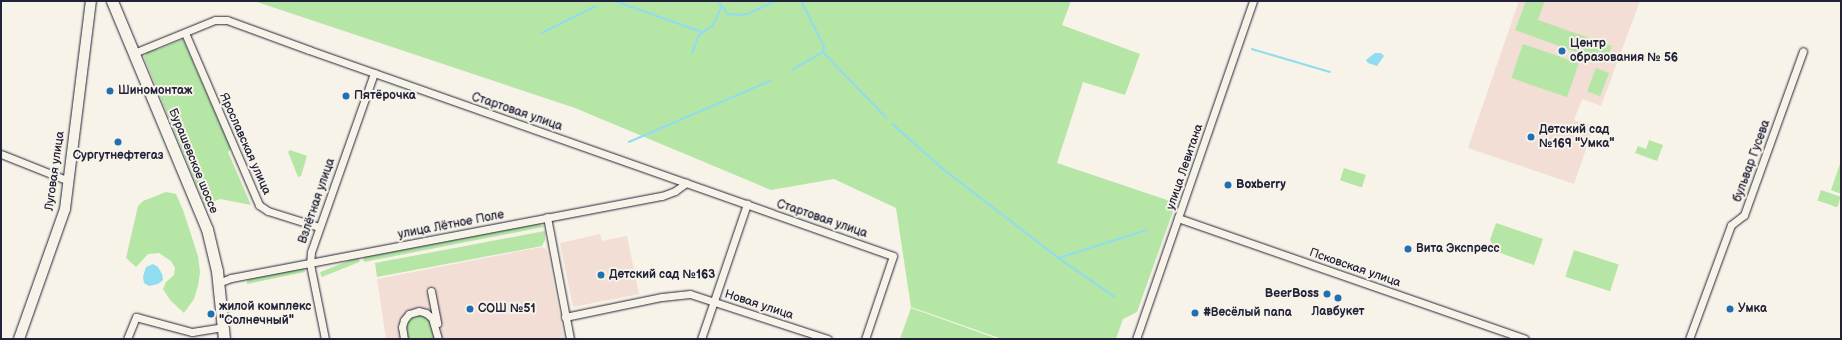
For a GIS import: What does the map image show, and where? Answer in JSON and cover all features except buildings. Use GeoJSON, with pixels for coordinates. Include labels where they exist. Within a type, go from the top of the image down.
{"type":"FeatureCollection","features":[{"type":"Feature","properties":{"kind":"main road","name":"Бурашевское шоссе"},"geometry":{"type":"LineString","coordinates":[[112,1],[207,229],[213,250],[224,339]]}},
{"type":"Feature","properties":{"kind":"street","name":"Луговая улица"},"geometry":{"type":"LineString","coordinates":[[19,339],[63,215],[69,182],[76,104],[91,1]]}},
{"type":"Feature","properties":{"kind":"street","name":"улица Левитана"},"geometry":{"type":"LineString","coordinates":[[1136,339],[1253,1]]}},
{"type":"Feature","properties":{"kind":"street","name":"Стартовая улица"},"geometry":{"type":"LineString","coordinates":[[134,53],[215,20],[225,19],[893,256],[865,339]]}},
{"type":"Feature","properties":{"kind":"street","name":"Ярославская улица"},"geometry":{"type":"LineString","coordinates":[[185,33],[260,205],[268,212],[319,227]]}},
{"type":"Feature","properties":{"kind":"street","name":"бульвар Гусева"},"geometry":{"type":"LineString","coordinates":[[1689,339],[1731,225],[1744,215],[1803,51]]}},
{"type":"Feature","properties":{"kind":"street","name":"Взлётная улица"},"geometry":{"type":"LineString","coordinates":[[325,339],[310,264],[311,252],[374,73]]}},
{"type":"Feature","properties":{"kind":"street"},"geometry":{"type":"LineString","coordinates":[[1,154],[69,182]]}},
{"type":"Feature","properties":{"kind":"street","name":"улица Лётное Поле"},"geometry":{"type":"LineString","coordinates":[[218,283],[231,278],[662,196],[675,191],[686,183]]}},
{"type":"Feature","properties":{"kind":"street"},"geometry":{"type":"LineString","coordinates":[[701,339],[747,204]]}},
{"type":"Feature","properties":{"kind":"street"},"geometry":{"type":"LineString","coordinates":[[547,218],[570,339]]}},
{"type":"Feature","properties":{"kind":"street","name":"Псковская улица"},"geometry":{"type":"LineString","coordinates":[[1178,218],[1524,339]]}},
{"type":"Feature","properties":{"kind":"street"},"geometry":{"type":"LineString","coordinates":[[431,291],[439,339]]}},
{"type":"Feature","properties":{"kind":"street","name":"Новая улица"},"geometry":{"type":"LineString","coordinates":[[565,317],[662,297],[690,294],[828,339]]}},
{"type":"Feature","properties":{"kind":"street"},"geometry":{"type":"LineString","coordinates":[[404,339],[402,327],[404,320],[409,314],[419,311],[426,313],[432,318],[439,339]]}},
{"type":"Feature","properties":{"kind":"street"},"geometry":{"type":"LineString","coordinates":[[127,339],[136,318],[192,332],[223,327]]}},
{"type":"Feature","properties":{"kind":"shaded area","name":"Центр образования № 56"},"geometry":{"type":"Polygon","coordinates":[[[1519,1],[1640,1],[1601,106],[1582,99],[1574,120],[1594,126],[1574,184],[1468,148],[1519,1]]]}},
{"type":"Feature","properties":{"kind":"shaded area","name":"Детский сад №163"},"geometry":{"type":"Polygon","coordinates":[[[600,234],[602,241],[627,236],[639,294],[573,307],[560,243],[600,234]]]}},
{"type":"Feature","properties":{"kind":"shaded area","name":"СОШ №51"},"geometry":{"type":"Polygon","coordinates":[[[542,247],[547,250],[564,339],[386,339],[377,279],[542,247]]]}},
{"type":"Feature","properties":{"kind":"green space"},"geometry":{"type":"Polygon","coordinates":[[[254,1],[1071,1],[1062,25],[1140,54],[1125,95],[1083,82],[1057,163],[1176,203],[1137,312],[1123,319],[1116,339],[1002,339],[911,307],[896,208],[834,179],[771,190],[575,108],[254,1]]]}},
{"type":"Feature","properties":{"kind":"green space"},"geometry":{"type":"Polygon","coordinates":[[[1526,1],[1545,1],[1538,20],[1612,46],[1606,63],[1515,30],[1526,1]]]}},
{"type":"Feature","properties":{"kind":"green space"},"geometry":{"type":"Polygon","coordinates":[[[183,39],[231,149],[228,152],[251,205],[220,199],[205,205],[144,57],[148,51],[159,49],[183,39]]]}},
{"type":"Feature","properties":{"kind":"green space"},"geometry":{"type":"Polygon","coordinates":[[[1523,44],[1579,63],[1567,97],[1511,78],[1523,44]]]}},
{"type":"Feature","properties":{"kind":"green space"},"geometry":{"type":"Polygon","coordinates":[[[1596,68],[1609,73],[1600,96],[1587,91],[1596,68]]]}},
{"type":"Feature","properties":{"kind":"green space"},"geometry":{"type":"Polygon","coordinates":[[[1649,140],[1663,145],[1657,161],[1635,153],[1638,146],[1646,149],[1649,140]]]}},
{"type":"Feature","properties":{"kind":"green space"},"geometry":{"type":"Polygon","coordinates":[[[290,150],[307,156],[301,176],[298,177],[288,152],[290,150]]]}},
{"type":"Feature","properties":{"kind":"green space"},"geometry":{"type":"Polygon","coordinates":[[[1841,161],[1841,194],[1831,190],[1841,161]]]}},
{"type":"Feature","properties":{"kind":"green space"},"geometry":{"type":"Polygon","coordinates":[[[1344,168],[1366,175],[1362,187],[1340,180],[1344,168]]]}},
{"type":"Feature","properties":{"kind":"green space"},"geometry":{"type":"Polygon","coordinates":[[[1821,190],[1841,197],[1837,207],[1817,200],[1821,190]]]}},
{"type":"Feature","properties":{"kind":"green space"},"geometry":{"type":"Polygon","coordinates":[[[166,192],[176,194],[183,210],[198,256],[200,272],[198,286],[194,299],[184,313],[170,300],[163,289],[166,282],[174,275],[175,268],[171,261],[159,253],[148,254],[136,267],[126,258],[138,206],[143,201],[166,192]]]}},
{"type":"Feature","properties":{"kind":"green space"},"geometry":{"type":"Polygon","coordinates":[[[537,222],[544,227],[364,262],[363,257],[365,256],[537,222]]]}},
{"type":"Feature","properties":{"kind":"green space"},"geometry":{"type":"Polygon","coordinates":[[[1496,223],[1543,239],[1534,265],[1495,251],[1490,240],[1496,223]]]}},
{"type":"Feature","properties":{"kind":"green space"},"geometry":{"type":"Polygon","coordinates":[[[545,231],[545,240],[542,246],[377,277],[375,263],[545,231]]]}},
{"type":"Feature","properties":{"kind":"green space"},"geometry":{"type":"Polygon","coordinates":[[[1574,250],[1619,265],[1610,291],[1565,277],[1574,250]]]}},
{"type":"Feature","properties":{"kind":"green space"},"geometry":{"type":"Polygon","coordinates":[[[358,257],[360,262],[322,277],[320,272],[358,257]]]}},
{"type":"Feature","properties":{"kind":"green space"},"geometry":{"type":"Polygon","coordinates":[[[301,267],[304,268],[305,272],[247,284],[247,277],[301,267]]]}},
{"type":"Feature","properties":{"kind":"green space"},"geometry":{"type":"Polygon","coordinates":[[[911,308],[998,339],[900,339],[911,308]]]}},
{"type":"Feature","properties":{"kind":"green space"},"geometry":{"type":"Polygon","coordinates":[[[419,314],[429,317],[436,339],[406,339],[404,327],[409,318],[419,314]]]}},
{"type":"Feature","properties":{"kind":"water"},"geometry":{"type":"Polygon","coordinates":[[[1375,53],[1381,53],[1384,56],[1377,66],[1368,63],[1366,60],[1375,53]]]}},
{"type":"Feature","properties":{"kind":"water"},"geometry":{"type":"Polygon","coordinates":[[[153,264],[158,267],[162,274],[163,280],[158,284],[149,286],[144,283],[143,277],[146,267],[153,264]]]}},
{"type":"Feature","properties":{"kind":"waterway"},"geometry":{"type":"LineString","coordinates":[[615,1],[702,32]]}},
{"type":"Feature","properties":{"kind":"waterway"},"geometry":{"type":"LineString","coordinates":[[718,1],[728,14],[738,15],[748,14],[776,1]]}},
{"type":"Feature","properties":{"kind":"waterway"},"geometry":{"type":"LineString","coordinates":[[792,70],[823,52],[824,47],[801,1]]}},
{"type":"Feature","properties":{"kind":"waterway"},"geometry":{"type":"LineString","coordinates":[[542,33],[596,6]]}},
{"type":"Feature","properties":{"kind":"waterway"},"geometry":{"type":"LineString","coordinates":[[692,53],[699,35],[713,26],[721,8]]}},
{"type":"Feature","properties":{"kind":"waterway"},"geometry":{"type":"LineString","coordinates":[[1252,49],[1330,72]]}},
{"type":"Feature","properties":{"kind":"waterway"},"geometry":{"type":"LineString","coordinates":[[823,52],[887,118]]}},
{"type":"Feature","properties":{"kind":"waterway"},"geometry":{"type":"LineString","coordinates":[[629,142],[770,81]]}},
{"type":"Feature","properties":{"kind":"waterway"},"geometry":{"type":"LineString","coordinates":[[893,124],[942,168],[1059,258],[1147,230]]}},
{"type":"Feature","properties":{"kind":"waterway"},"geometry":{"type":"LineString","coordinates":[[1059,258],[1115,297]]}},
{"type":"Feature","properties":{"kind":"place","name":"Центр образования № 56"},"geometry":{"type":"Point","coordinates":[1562,51]}},
{"type":"Feature","properties":{"kind":"place","name":"Шиномонтаж"},"geometry":{"type":"Point","coordinates":[110,91]}},
{"type":"Feature","properties":{"kind":"place","name":"Пятёрочка"},"geometry":{"type":"Point","coordinates":[346,96]}},
{"type":"Feature","properties":{"kind":"place","name":"Детский сад №169 \"Умка\""},"geometry":{"type":"Point","coordinates":[1531,137]}},
{"type":"Feature","properties":{"kind":"place","name":"Сургутнефтегаз"},"geometry":{"type":"Point","coordinates":[118,142]}},
{"type":"Feature","properties":{"kind":"place","name":"Boxberry"},"geometry":{"type":"Point","coordinates":[1228,185]}},
{"type":"Feature","properties":{"kind":"place","name":"Вита Экспресс"},"geometry":{"type":"Point","coordinates":[1408,249]}},
{"type":"Feature","properties":{"kind":"place","name":"Детский сад №163"},"geometry":{"type":"Point","coordinates":[601,275]}},
{"type":"Feature","properties":{"kind":"place","name":"BeerBoss"},"geometry":{"type":"Point","coordinates":[1327,294]}},
{"type":"Feature","properties":{"kind":"place","name":"Лавбукет"},"geometry":{"type":"Point","coordinates":[1338,298]}},
{"type":"Feature","properties":{"kind":"place","name":"СОШ №51"},"geometry":{"type":"Point","coordinates":[470,309]}},
{"type":"Feature","properties":{"kind":"place","name":"Умка"},"geometry":{"type":"Point","coordinates":[1730,309]}},
{"type":"Feature","properties":{"kind":"place","name":"#Весёлый папа"},"geometry":{"type":"Point","coordinates":[1195,313]}},
{"type":"Feature","properties":{"kind":"place","name":"жилой комплекс \"Солнечный\""},"geometry":{"type":"Point","coordinates":[211,314]}}]}
